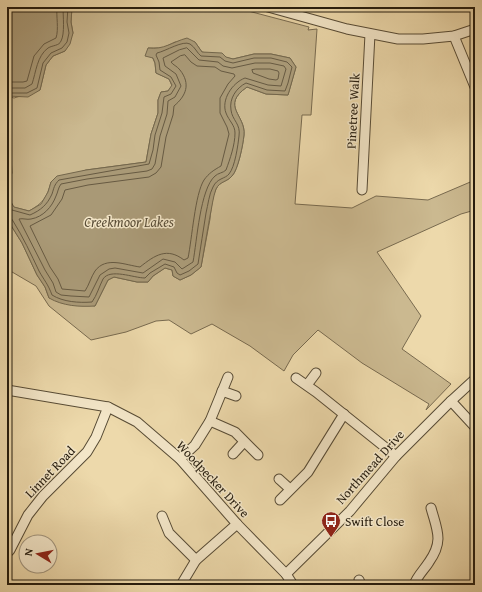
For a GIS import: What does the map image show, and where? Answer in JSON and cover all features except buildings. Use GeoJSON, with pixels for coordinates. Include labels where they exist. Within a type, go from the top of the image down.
{"type":"FeatureCollection","features":[{"type":"Feature","properties":{"kind":"street"},"geometry":{"type":"LineString","coordinates":[[268,7],[370,34],[398,39],[422,39],[454,36],[475,29]]}},
{"type":"Feature","properties":{"kind":"street","name":"Pinetree Walk"},"geometry":{"type":"LineString","coordinates":[[362,190],[370,34]]}},
{"type":"Feature","properties":{"kind":"street"},"geometry":{"type":"LineString","coordinates":[[454,36],[475,87]]}},
{"type":"Feature","properties":{"kind":"street"},"geometry":{"type":"LineString","coordinates":[[307,386],[316,373]]}},
{"type":"Feature","properties":{"kind":"street"},"geometry":{"type":"LineString","coordinates":[[180,459],[195,445],[210,421],[228,377]]}},
{"type":"Feature","properties":{"kind":"street"},"geometry":{"type":"LineString","coordinates":[[296,378],[396,456]]}},
{"type":"Feature","properties":{"kind":"street","name":"Northmead Drive"},"geometry":{"type":"LineString","coordinates":[[286,574],[350,510],[396,456],[450,401],[475,379]]}},
{"type":"Feature","properties":{"kind":"street","name":"Woodpecker Drive"},"geometry":{"type":"LineString","coordinates":[[7,390],[108,407],[137,422],[180,459],[237,524],[286,574],[293,585]]}},
{"type":"Feature","properties":{"kind":"street"},"geometry":{"type":"LineString","coordinates":[[222,391],[236,396]]}},
{"type":"Feature","properties":{"kind":"street"},"geometry":{"type":"LineString","coordinates":[[450,401],[475,427]]}},
{"type":"Feature","properties":{"kind":"street","name":"Linnet Road"},"geometry":{"type":"LineString","coordinates":[[7,553],[28,515],[43,496],[87,452],[96,437],[108,407]]}},
{"type":"Feature","properties":{"kind":"street"},"geometry":{"type":"LineString","coordinates":[[280,500],[308,472],[344,414]]}},
{"type":"Feature","properties":{"kind":"street"},"geometry":{"type":"LineString","coordinates":[[210,421],[235,432],[258,455]]}},
{"type":"Feature","properties":{"kind":"street"},"geometry":{"type":"LineString","coordinates":[[233,454],[244,442]]}},
{"type":"Feature","properties":{"kind":"street"},"geometry":{"type":"LineString","coordinates":[[279,479],[290,490]]}},
{"type":"Feature","properties":{"kind":"street"},"geometry":{"type":"LineString","coordinates":[[414,585],[417,578],[436,551],[439,536],[431,508]]}},
{"type":"Feature","properties":{"kind":"street"},"geometry":{"type":"LineString","coordinates":[[162,516],[169,533],[196,560]]}},
{"type":"Feature","properties":{"kind":"street"},"geometry":{"type":"LineString","coordinates":[[181,585],[196,560],[237,524]]}},
{"type":"Feature","properties":{"kind":"shaded area"},"geometry":{"type":"Polygon","coordinates":[[[72,7],[233,7],[309,27],[308,30],[317,29],[311,115],[302,115],[295,204],[352,208],[376,196],[428,200],[475,180],[475,210],[461,214],[377,252],[421,316],[402,349],[451,384],[426,410],[429,404],[362,363],[318,330],[293,355],[284,371],[250,346],[212,324],[191,334],[169,320],[156,321],[126,332],[91,340],[49,306],[36,286],[7,269],[7,219],[22,243],[37,275],[45,287],[49,298],[95,306],[108,280],[114,277],[137,282],[148,282],[153,276],[165,268],[172,270],[173,276],[180,280],[191,275],[201,267],[216,189],[219,184],[232,176],[240,157],[244,128],[236,111],[235,100],[247,87],[266,94],[288,95],[296,67],[290,58],[271,54],[254,54],[233,59],[202,52],[195,42],[175,42],[163,48],[148,48],[155,63],[156,73],[169,79],[172,86],[168,91],[161,92],[158,100],[158,113],[151,134],[146,162],[86,170],[51,182],[44,200],[29,211],[13,207],[7,195],[9,180],[12,173],[11,157],[7,154],[7,96],[14,98],[40,90],[46,65],[53,56],[65,51],[73,33],[71,22],[72,7]]]}},
{"type":"Feature","properties":{"kind":"water"},"geometry":{"type":"Polygon","coordinates":[[[7,7],[72,7],[71,22],[73,33],[70,44],[65,51],[53,56],[46,65],[40,90],[28,97],[7,96],[7,7]]]}},
{"type":"Feature","properties":{"kind":"water","name":"Creekmoor Lakes"},"geometry":{"type":"Polygon","coordinates":[[[187,38],[195,42],[202,52],[222,53],[226,57],[233,59],[254,54],[271,54],[290,58],[296,67],[288,95],[266,94],[247,87],[235,100],[236,111],[244,128],[241,151],[234,173],[230,178],[219,184],[216,189],[201,267],[191,275],[180,280],[173,276],[172,270],[165,268],[153,276],[148,282],[137,282],[114,277],[108,280],[95,306],[71,305],[54,301],[49,298],[45,287],[37,275],[22,243],[7,219],[7,195],[14,207],[29,211],[41,204],[48,192],[51,182],[57,176],[86,170],[146,162],[151,134],[158,113],[158,100],[161,92],[168,91],[172,85],[169,79],[156,73],[153,58],[145,56],[148,48],[163,47],[187,38]]]}},
{"type":"Feature","properties":{"kind":"place","name":"Swift Close"},"geometry":{"type":"Point","coordinates":[331,538]}}]}
